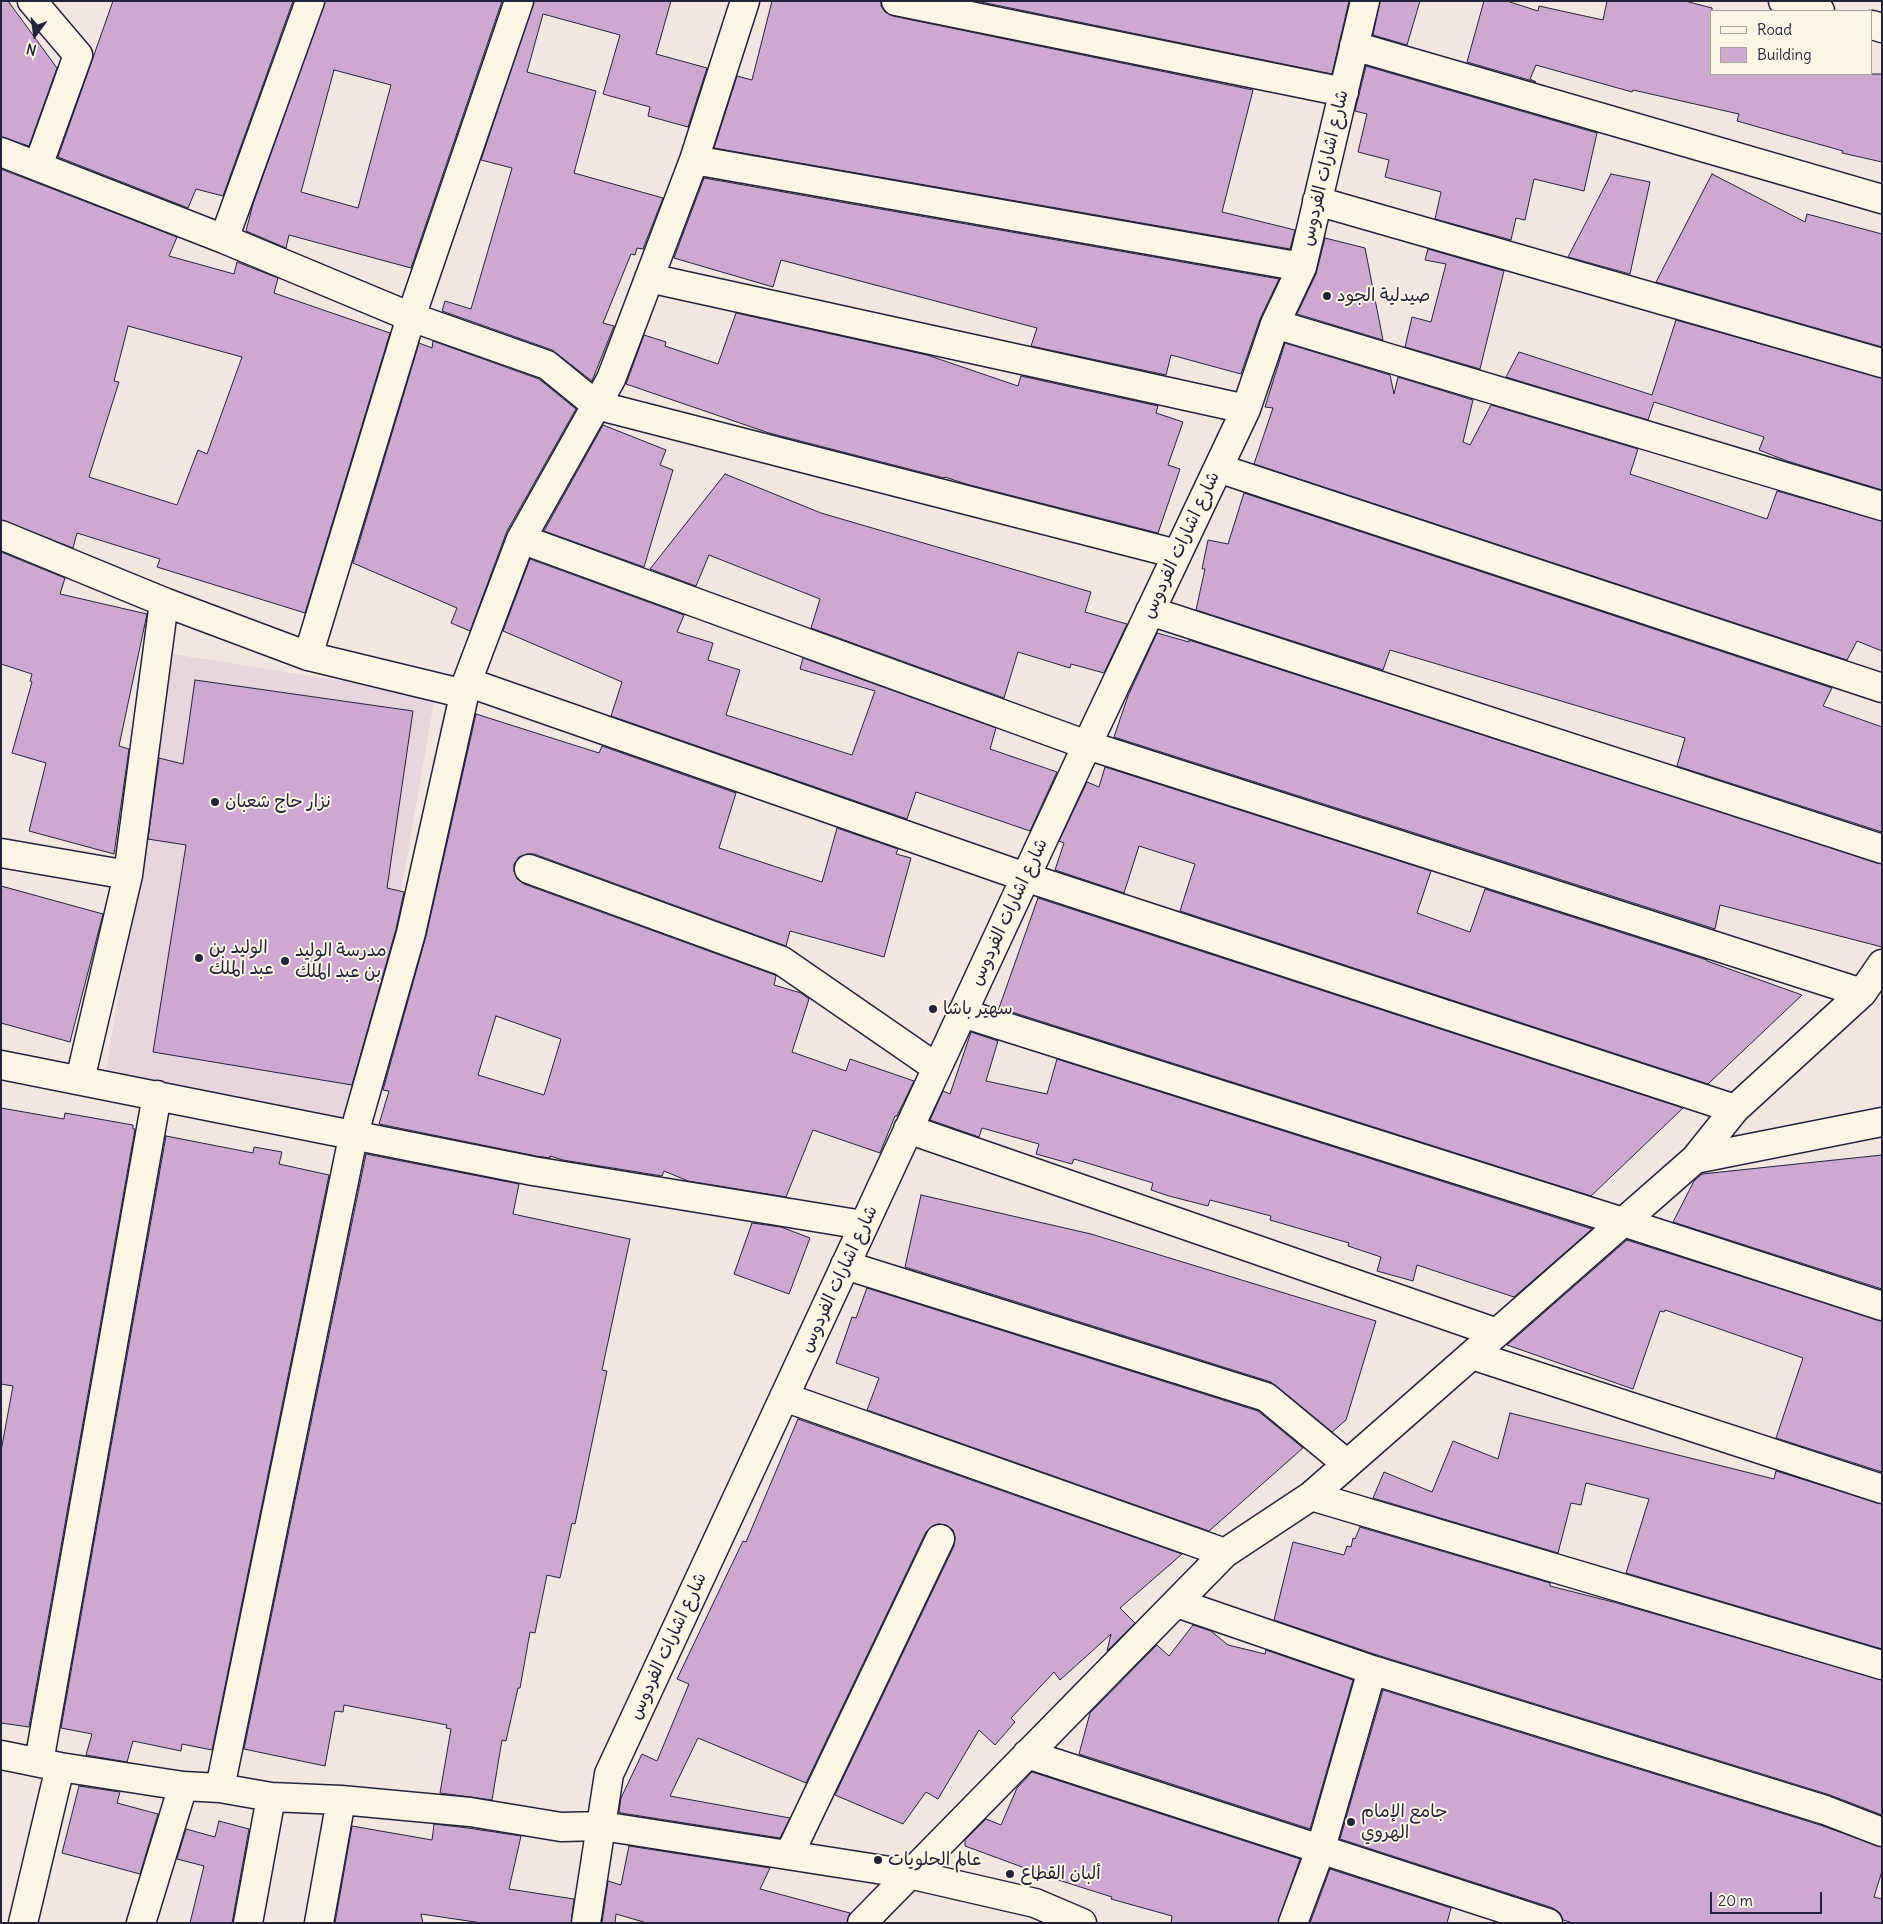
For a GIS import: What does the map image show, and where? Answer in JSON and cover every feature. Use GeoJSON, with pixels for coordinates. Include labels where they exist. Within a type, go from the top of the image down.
{"type":"FeatureCollection","features":[{"type":"Feature","properties":{"kind":"street"},"geometry":{"type":"LineString","coordinates":[[32,1],[78,55],[38,166]]}},
{"type":"Feature","properties":{"kind":"street"},"geometry":{"type":"LineString","coordinates":[[224,238],[310,1]]}},
{"type":"Feature","properties":{"kind":"street"},"geometry":{"type":"LineString","coordinates":[[308,656],[411,317],[519,1]]}},
{"type":"Feature","properties":{"kind":"street"},"geometry":{"type":"LineString","coordinates":[[220,1788],[353,1137],[411,933],[466,688],[520,539],[611,379],[694,160],[745,1]]}},
{"type":"Feature","properties":{"kind":"street"},"geometry":{"type":"LineString","coordinates":[[896,1],[1344,92]]}},
{"type":"Feature","properties":{"kind":"street","name":"شارع اشارات الفردوس"},"geometry":{"type":"LineString","coordinates":[[586,1923],[609,1774],[1025,877],[1246,409],[1275,324],[1302,267],[1365,1]]}},
{"type":"Feature","properties":{"kind":"street"},"geometry":{"type":"LineString","coordinates":[[1783,1],[1816,10]]}},
{"type":"Feature","properties":{"kind":"street"},"geometry":{"type":"LineString","coordinates":[[1354,46],[1882,199]]}},
{"type":"Feature","properties":{"kind":"street"},"geometry":{"type":"LineString","coordinates":[[1,152],[224,238],[411,317],[547,365],[596,405],[1177,554]]}},
{"type":"Feature","properties":{"kind":"street"},"geometry":{"type":"LineString","coordinates":[[694,160],[1302,267]]}},
{"type":"Feature","properties":{"kind":"street"},"geometry":{"type":"LineString","coordinates":[[1318,200],[1882,363]]}},
{"type":"Feature","properties":{"kind":"street"},"geometry":{"type":"LineString","coordinates":[[649,278],[1246,409]]}},
{"type":"Feature","properties":{"kind":"street"},"geometry":{"type":"LineString","coordinates":[[1275,324],[1882,506]]}},
{"type":"Feature","properties":{"kind":"street"},"geometry":{"type":"LineString","coordinates":[[1218,468],[1882,688]]}},
{"type":"Feature","properties":{"kind":"street"},"geometry":{"type":"LineString","coordinates":[[1,535],[164,602],[308,656],[379,672],[466,688],[1025,877],[1735,1109]]}},
{"type":"Feature","properties":{"kind":"street"},"geometry":{"type":"LineString","coordinates":[[520,539],[1087,745],[1862,993]]}},
{"type":"Feature","properties":{"kind":"street"},"geometry":{"type":"LineString","coordinates":[[80,1080],[128,875],[164,602]]}},
{"type":"Feature","properties":{"kind":"street"},"geometry":{"type":"LineString","coordinates":[[1150,611],[1882,849]]}},
{"type":"Feature","properties":{"kind":"street"},"geometry":{"type":"LineString","coordinates":[[1,853],[128,875]]}},
{"type":"Feature","properties":{"kind":"street"},"geometry":{"type":"LineString","coordinates":[[529,869],[782,961],[937,1068]]}},
{"type":"Feature","properties":{"kind":"street"},"geometry":{"type":"LineString","coordinates":[[862,1923],[1225,1553],[1311,1496],[1695,1159],[1735,1109],[1862,993],[1882,964]]}},
{"type":"Feature","properties":{"kind":"street"},"geometry":{"type":"LineString","coordinates":[[962,1013],[1882,1306]]}},
{"type":"Feature","properties":{"kind":"street"},"geometry":{"type":"LineString","coordinates":[[1,1065],[157,1095],[353,1137],[533,1171],[864,1225]]}},
{"type":"Feature","properties":{"kind":"street"},"geometry":{"type":"LineString","coordinates":[[23,1923],[157,1095]]}},
{"type":"Feature","properties":{"kind":"street"},"geometry":{"type":"LineString","coordinates":[[1695,1159],[1882,1122]]}},
{"type":"Feature","properties":{"kind":"street"},"geometry":{"type":"LineString","coordinates":[[908,1129],[1497,1333]]}},
{"type":"Feature","properties":{"kind":"street"},"geometry":{"type":"LineString","coordinates":[[845,1264],[1266,1397],[1347,1464]]}},
{"type":"Feature","properties":{"kind":"street"},"geometry":{"type":"LineString","coordinates":[[1472,1355],[1882,1490]]}},
{"type":"Feature","properties":{"kind":"street"},"geometry":{"type":"LineString","coordinates":[[784,1397],[1225,1553]]}},
{"type":"Feature","properties":{"kind":"street"},"geometry":{"type":"LineString","coordinates":[[1311,1496],[1882,1666]]}},
{"type":"Feature","properties":{"kind":"street"},"geometry":{"type":"LineString","coordinates":[[789,1855],[940,1539]]}},
{"type":"Feature","properties":{"kind":"street"},"geometry":{"type":"LineString","coordinates":[[1177,1603],[1372,1670],[1826,1810],[1882,1832]]}},
{"type":"Feature","properties":{"kind":"street"},"geometry":{"type":"LineString","coordinates":[[1294,1923],[1321,1848],[1372,1670]]}},
{"type":"Feature","properties":{"kind":"street"},"geometry":{"type":"LineString","coordinates":[[1027,1754],[1548,1923]]}},
{"type":"Feature","properties":{"kind":"street"},"geometry":{"type":"LineString","coordinates":[[1,1755],[49,1765],[182,1786],[220,1788],[271,1797],[341,1800],[470,1812],[561,1827],[602,1826],[789,1855],[909,1874],[1034,1913],[1082,1923]]}},
{"type":"Feature","properties":{"kind":"street"},"geometry":{"type":"LineString","coordinates":[[141,1923],[182,1786]]}},
{"type":"Feature","properties":{"kind":"street"},"geometry":{"type":"LineString","coordinates":[[248,1923],[271,1797]]}},
{"type":"Feature","properties":{"kind":"street"},"geometry":{"type":"LineString","coordinates":[[319,1923],[341,1800]]}},
{"type":"Feature","properties":{"kind":"shaded area"},"geometry":{"type":"Polygon","coordinates":[[[173,654],[435,696],[361,1121],[105,1077],[173,654]]]}},
{"type":"Feature","properties":{"kind":"building"},"geometry":{"type":"Polygon","coordinates":[[[1,1],[8,1],[57,68],[29,146],[1,137],[1,1]]]}},
{"type":"Feature","properties":{"kind":"building"},"geometry":{"type":"Polygon","coordinates":[[[113,1],[293,1],[223,196],[196,189],[188,208],[58,157],[113,1]]]}},
{"type":"Feature","properties":{"kind":"building"},"geometry":{"type":"Polygon","coordinates":[[[325,1],[502,1],[411,268],[289,235],[286,248],[246,231],[253,204],[325,1]],[[334,70],[301,192],[358,208],[391,85],[334,70]]]}},
{"type":"Feature","properties":{"kind":"building"},"geometry":{"type":"Polygon","coordinates":[[[534,1],[671,1],[656,54],[707,68],[688,127],[648,116],[650,107],[603,94],[620,35],[543,14],[527,72],[596,91],[574,173],[663,198],[643,249],[637,248],[635,255],[631,254],[603,323],[614,326],[592,381],[552,350],[442,311],[445,301],[471,309],[512,168],[481,160],[534,1]]]}},
{"type":"Feature","properties":{"kind":"building"},"geometry":{"type":"Polygon","coordinates":[[[772,1],[881,1],[881,6],[885,12],[893,16],[1253,90],[1222,212],[1295,230],[1290,249],[714,148],[737,76],[752,80],[772,1]]]}},
{"type":"Feature","properties":{"kind":"building"},"geometry":{"type":"Polygon","coordinates":[[[976,1],[1349,1],[1332,74],[976,1]]]}},
{"type":"Feature","properties":{"kind":"building"},"geometry":{"type":"Polygon","coordinates":[[[1380,1],[1420,1],[1407,45],[1373,35],[1380,1]]]}},
{"type":"Feature","properties":{"kind":"building"},"geometry":{"type":"Polygon","coordinates":[[[1484,1],[1507,1],[1538,11],[1539,6],[1603,20],[1607,1],[1685,1],[1712,8],[1710,10],[1710,75],[1882,74],[1882,162],[1842,153],[1843,151],[1737,121],[1739,114],[1633,90],[1632,92],[1536,65],[1530,79],[1536,82],[1467,62],[1484,1]]]}},
{"type":"Feature","properties":{"kind":"building"},"geometry":{"type":"Polygon","coordinates":[[[1366,66],[1597,133],[1584,191],[1534,179],[1525,220],[1516,218],[1511,240],[1435,219],[1441,192],[1385,177],[1389,160],[1358,152],[1367,114],[1355,111],[1366,66]]]}},
{"type":"Feature","properties":{"kind":"building"},"geometry":{"type":"Polygon","coordinates":[[[1,169],[177,237],[169,256],[234,274],[237,262],[278,278],[274,293],[390,333],[305,613],[157,567],[160,559],[77,533],[73,548],[1,520],[1,169]],[[128,326],[114,381],[119,382],[89,477],[177,505],[198,450],[207,454],[242,357],[128,326]]]}},
{"type":"Feature","properties":{"kind":"building"},"geometry":{"type":"Polygon","coordinates":[[[1611,174],[1650,182],[1630,274],[1568,257],[1611,174]]]}},
{"type":"Feature","properties":{"kind":"building"},"geometry":{"type":"Polygon","coordinates":[[[1712,174],[1805,222],[1807,214],[1882,234],[1882,347],[1656,282],[1712,174]]]}},
{"type":"Feature","properties":{"kind":"building"},"geometry":{"type":"Polygon","coordinates":[[[704,178],[1279,279],[1260,319],[1241,374],[1171,355],[1166,375],[1031,346],[1037,328],[781,260],[773,287],[674,258],[704,178]]]}},
{"type":"Feature","properties":{"kind":"building"},"geometry":{"type":"Polygon","coordinates":[[[1325,238],[1365,248],[1383,340],[1297,314],[1316,274],[1325,238]]]}},
{"type":"Feature","properties":{"kind":"building"},"geometry":{"type":"Polygon","coordinates":[[[1428,249],[1504,271],[1480,369],[1405,347],[1412,317],[1431,322],[1446,264],[1425,260],[1428,249]]]}},
{"type":"Feature","properties":{"kind":"building"},"geometry":{"type":"Polygon","coordinates":[[[736,313],[927,355],[1018,386],[1021,376],[1158,406],[1156,413],[1183,422],[1168,465],[1180,469],[1158,533],[769,433],[626,384],[644,335],[666,342],[665,346],[718,364],[736,313]]]}},
{"type":"Feature","properties":{"kind":"building"},"geometry":{"type":"Polygon","coordinates":[[[1676,320],[1882,378],[1882,490],[1787,461],[1759,450],[1764,437],[1654,402],[1648,420],[1506,377],[1519,352],[1652,395],[1676,320]]]}},
{"type":"Feature","properties":{"kind":"building"},"geometry":{"type":"Polygon","coordinates":[[[433,341],[539,379],[576,409],[507,531],[470,631],[451,623],[457,608],[353,563],[419,343],[432,348],[433,341]]]}},
{"type":"Feature","properties":{"kind":"building"},"geometry":{"type":"Polygon","coordinates":[[[1285,343],[1390,375],[1394,394],[1398,377],[1473,400],[1463,442],[1470,445],[1491,405],[1638,449],[1630,474],[1767,519],[1777,491],[1882,521],[1882,651],[1857,641],[1847,660],[1254,464],[1273,408],[1265,407],[1285,343]]]}},
{"type":"Feature","properties":{"kind":"building"},"geometry":{"type":"Polygon","coordinates":[[[603,425],[666,450],[660,465],[673,470],[644,567],[544,531],[603,425]]]}},
{"type":"Feature","properties":{"kind":"building"},"geometry":{"type":"Polygon","coordinates":[[[725,474],[821,513],[1091,592],[1085,612],[1127,624],[1104,673],[1071,664],[1070,668],[1018,652],[1004,698],[811,628],[820,599],[709,555],[696,586],[650,569],[725,474]]]}},
{"type":"Feature","properties":{"kind":"building"},"geometry":{"type":"Polygon","coordinates":[[[1244,493],[1832,688],[1823,706],[1882,727],[1882,832],[1677,766],[1685,738],[1390,650],[1383,670],[1196,610],[1205,569],[1202,569],[1208,540],[1228,544],[1244,493]]]}},
{"type":"Feature","properties":{"kind":"building"},"geometry":{"type":"Polygon","coordinates":[[[1,552],[65,578],[60,594],[147,614],[119,746],[129,749],[114,854],[29,831],[46,763],[12,753],[32,682],[30,681],[32,674],[1,664],[1,552]]]}},
{"type":"Feature","properties":{"kind":"building"},"geometry":{"type":"Polygon","coordinates":[[[530,559],[684,615],[677,632],[713,643],[708,660],[740,670],[726,715],[852,755],[875,691],[800,669],[803,658],[996,728],[990,749],[1057,772],[1030,831],[916,792],[907,819],[611,716],[622,682],[503,631],[530,559]]]}},
{"type":"Feature","properties":{"kind":"building"},"geometry":{"type":"Polygon","coordinates":[[[1157,633],[1189,642],[1189,640],[1882,864],[1882,947],[1720,905],[1715,929],[1114,737],[1128,696],[1157,633]]]}},
{"type":"Feature","properties":{"kind":"building"},"geometry":{"type":"Polygon","coordinates":[[[195,680],[413,711],[387,888],[404,892],[396,929],[352,1085],[153,1052],[186,845],[148,839],[159,758],[183,764],[195,680]]]}},
{"type":"Feature","properties":{"kind":"building"},"geometry":{"type":"Polygon","coordinates":[[[476,714],[599,753],[602,746],[736,793],[719,848],[822,882],[837,828],[898,849],[896,854],[911,858],[884,957],[790,931],[786,946],[534,854],[519,857],[514,864],[517,879],[524,884],[775,975],[774,985],[801,993],[809,999],[792,1052],[846,1071],[850,1059],[914,1081],[897,1116],[895,1116],[880,1153],[813,1130],[786,1197],[688,1181],[664,1171],[662,1176],[563,1160],[550,1156],[550,1158],[536,1156],[379,1124],[389,1091],[383,1090],[426,936],[476,714]],[[496,1016],[478,1075],[544,1095],[561,1039],[496,1016]]]}},
{"type":"Feature","properties":{"kind":"building"},"geometry":{"type":"Polygon","coordinates":[[[1105,767],[1431,871],[1417,913],[1470,932],[1485,889],[1707,960],[1802,995],[1708,1084],[1180,911],[1195,864],[1139,846],[1124,893],[1055,870],[1064,843],[1059,841],[1087,782],[1099,787],[1105,767]]]}},
{"type":"Feature","properties":{"kind":"building"},"geometry":{"type":"Polygon","coordinates":[[[1,886],[103,914],[70,1042],[1,1023],[1,886]]]}},
{"type":"Feature","properties":{"kind":"building"},"geometry":{"type":"Polygon","coordinates":[[[1038,898],[1683,1108],[1591,1196],[999,1008],[1038,898]]]}},
{"type":"Feature","properties":{"kind":"building"},"geometry":{"type":"Polygon","coordinates":[[[971,1032],[998,1041],[986,1081],[1047,1094],[1057,1059],[1592,1229],[1514,1297],[1417,1265],[1413,1281],[1377,1271],[1381,1257],[1348,1246],[1349,1243],[1270,1220],[1271,1216],[1210,1200],[1208,1206],[1169,1196],[1151,1190],[1153,1183],[1074,1159],[1072,1164],[1036,1154],[1039,1144],[982,1128],[979,1137],[930,1120],[943,1091],[950,1094],[971,1032]]]}},
{"type":"Feature","properties":{"kind":"building"},"geometry":{"type":"Polygon","coordinates":[[[1,1108],[64,1119],[65,1113],[133,1125],[133,1129],[135,1129],[29,1727],[1,1723],[1,1451],[13,1386],[1,1384],[1,1108]]]}},
{"type":"Feature","properties":{"kind":"building"},"geometry":{"type":"Polygon","coordinates":[[[166,1136],[253,1153],[254,1147],[282,1152],[279,1164],[329,1175],[212,1750],[182,1744],[181,1751],[133,1741],[127,1762],[86,1755],[92,1734],[61,1728],[166,1136]]]}},
{"type":"Feature","properties":{"kind":"building"},"geometry":{"type":"Polygon","coordinates":[[[366,1154],[519,1184],[513,1214],[630,1239],[602,1370],[607,1371],[575,1524],[572,1523],[560,1578],[547,1575],[535,1633],[530,1632],[520,1688],[518,1688],[506,1741],[502,1740],[492,1800],[440,1793],[451,1729],[446,1728],[447,1725],[344,1705],[343,1712],[335,1711],[325,1766],[244,1749],[366,1154]]]}},
{"type":"Feature","properties":{"kind":"building"},"geometry":{"type":"Polygon","coordinates":[[[1882,1155],[1882,1289],[1673,1222],[1694,1181],[1702,1174],[1882,1155]]]}},
{"type":"Feature","properties":{"kind":"building"},"geometry":{"type":"Polygon","coordinates":[[[921,1195],[1091,1234],[1376,1321],[1346,1420],[1332,1432],[1271,1382],[905,1267],[921,1195]]]}},
{"type":"Feature","properties":{"kind":"building"},"geometry":{"type":"Polygon","coordinates":[[[752,1223],[781,1227],[810,1238],[789,1294],[734,1274],[752,1223]]]}},
{"type":"Feature","properties":{"kind":"building"},"geometry":{"type":"Polygon","coordinates":[[[1627,1240],[1882,1321],[1882,1472],[1776,1438],[1803,1358],[1665,1310],[1664,1312],[1660,1311],[1633,1389],[1507,1345],[1627,1240]]]}},
{"type":"Feature","properties":{"kind":"building"},"geometry":{"type":"Polygon","coordinates":[[[867,1288],[1258,1411],[1303,1448],[1209,1531],[867,1410],[879,1378],[836,1363],[852,1317],[856,1318],[867,1288]]]}},
{"type":"Feature","properties":{"kind":"building"},"geometry":{"type":"Polygon","coordinates":[[[1510,1413],[1774,1479],[1776,1471],[1882,1504],[1882,1649],[1626,1573],[1649,1499],[1586,1483],[1581,1505],[1571,1503],[1558,1553],[1373,1498],[1384,1472],[1432,1492],[1453,1441],[1498,1459],[1510,1413]]]}},
{"type":"Feature","properties":{"kind":"building"},"geometry":{"type":"Polygon","coordinates":[[[798,1419],[1182,1554],[1120,1608],[1135,1623],[1107,1651],[1111,1634],[1060,1680],[1054,1672],[1011,1718],[1015,1722],[995,1745],[979,1730],[938,1799],[926,1792],[903,1824],[835,1795],[954,1546],[955,1537],[953,1530],[946,1525],[938,1524],[932,1526],[926,1532],[806,1783],[698,1738],[670,1796],[790,1818],[780,1838],[621,1813],[619,1812],[621,1798],[642,1754],[657,1761],[689,1684],[677,1679],[743,1541],[746,1542],[798,1419]]]}},
{"type":"Feature","properties":{"kind":"building"},"geometry":{"type":"Polygon","coordinates":[[[1360,1527],[1550,1583],[1550,1586],[1617,1603],[1882,1680],[1882,1815],[1830,1795],[1377,1655],[1274,1620],[1293,1542],[1344,1555],[1347,1546],[1351,1547],[1353,1538],[1355,1539],[1360,1527]]]}},
{"type":"Feature","properties":{"kind":"building"},"geometry":{"type":"Polygon","coordinates":[[[1193,1625],[1211,1631],[1228,1645],[1265,1654],[1266,1650],[1353,1680],[1310,1829],[1079,1754],[1090,1713],[1157,1645],[1169,1656],[1193,1625]]]}},
{"type":"Feature","properties":{"kind":"building"},"geometry":{"type":"Polygon","coordinates":[[[1383,1690],[1820,1825],[1882,1847],[1882,1871],[1874,1897],[1882,1899],[1882,1923],[1573,1923],[1563,1920],[1560,1913],[1553,1908],[1340,1839],[1383,1690]]]}},
{"type":"Feature","properties":{"kind":"building"},"geometry":{"type":"Polygon","coordinates":[[[1032,1772],[1300,1859],[1278,1923],[1171,1923],[1172,1916],[1111,1899],[1112,1897],[1052,1878],[965,1846],[965,1840],[986,1819],[1001,1825],[1017,1788],[1032,1772]]]}},
{"type":"Feature","properties":{"kind":"building"},"geometry":{"type":"Polygon","coordinates":[[[79,1786],[120,1792],[117,1803],[158,1814],[140,1874],[62,1853],[79,1786]]]}},
{"type":"Feature","properties":{"kind":"building"},"geometry":{"type":"Polygon","coordinates":[[[219,1821],[249,1829],[232,1923],[190,1923],[204,1866],[177,1859],[186,1829],[215,1837],[219,1821]]]}},
{"type":"Feature","properties":{"kind":"building"},"geometry":{"type":"Polygon","coordinates":[[[434,1824],[521,1836],[509,1889],[574,1899],[571,1923],[482,1923],[421,1914],[423,1923],[335,1923],[352,1826],[432,1840],[434,1824]]]}},
{"type":"Feature","properties":{"kind":"building"},"geometry":{"type":"Polygon","coordinates":[[[629,1846],[770,1868],[760,1889],[850,1913],[847,1923],[647,1923],[616,1914],[615,1923],[602,1923],[608,1881],[621,1885],[629,1846]]]}},
{"type":"Feature","properties":{"kind":"building"},"geometry":{"type":"Polygon","coordinates":[[[1330,1869],[1451,1908],[1447,1923],[1310,1923],[1330,1869]]]}},
{"type":"Feature","properties":{"kind":"place","name":"صيدلية الجود"},"geometry":{"type":"Point","coordinates":[1327,296]}},
{"type":"Feature","properties":{"kind":"place","name":"نزار حاج شعبان"},"geometry":{"type":"Point","coordinates":[215,802]}},
{"type":"Feature","properties":{"kind":"place","name":"الوليد بن عبد الملك"},"geometry":{"type":"Point","coordinates":[199,958]}},
{"type":"Feature","properties":{"kind":"place","name":"مدرسة الوليد بن عبد الملك"},"geometry":{"type":"Point","coordinates":[285,961]}},
{"type":"Feature","properties":{"kind":"place","name":"سهير باشا"},"geometry":{"type":"Point","coordinates":[933,1009]}},
{"type":"Feature","properties":{"kind":"place","name":"جامع الإمام الهروي"},"geometry":{"type":"Point","coordinates":[1351,1822]}},
{"type":"Feature","properties":{"kind":"place","name":"عالم الحلويات"},"geometry":{"type":"Point","coordinates":[878,1860]}},
{"type":"Feature","properties":{"kind":"place","name":"ألبان القطاع"},"geometry":{"type":"Point","coordinates":[1010,1874]}}]}
